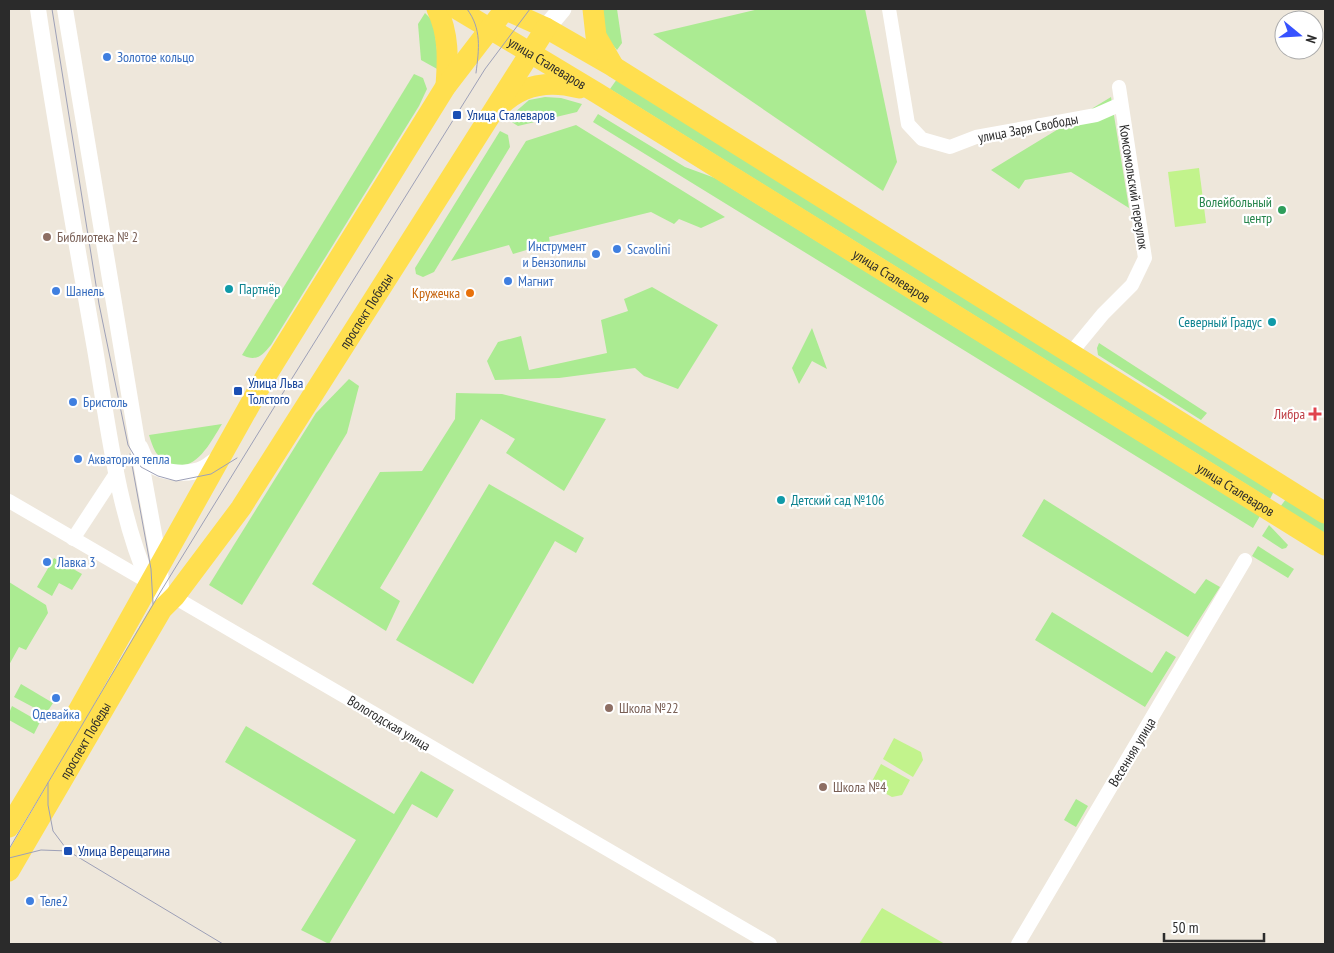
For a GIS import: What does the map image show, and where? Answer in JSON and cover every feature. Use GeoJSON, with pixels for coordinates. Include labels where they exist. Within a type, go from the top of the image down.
{"type":"FeatureCollection","features":[{"type":"Feature","properties":{"kind":"main road"},"geometry":{"type":"LineString","coordinates":[[437,9],[442,20],[448,50],[446,86]]}},
{"type":"Feature","properties":{"kind":"main road","name":"улица Сталеваров"},"geometry":{"type":"LineString","coordinates":[[457,9],[597,93],[1325,545]]}},
{"type":"Feature","properties":{"kind":"main road","name":"проспект Победы"},"geometry":{"type":"LineString","coordinates":[[9,871],[15,833],[162,589],[185,520],[224,454],[266,376],[446,86],[491,30],[504,9]]}},
{"type":"Feature","properties":{"kind":"main road","name":"улица Сталеваров"},"geometry":{"type":"LineString","coordinates":[[504,9],[546,28],[614,67],[1325,513]]}},
{"type":"Feature","properties":{"kind":"main road","name":"проспект Победы"},"geometry":{"type":"LineString","coordinates":[[162,589],[214,544],[246,500],[528,53],[562,9]]}},
{"type":"Feature","properties":{"kind":"main road"},"geometry":{"type":"LineString","coordinates":[[592,9],[596,36],[614,67]]}},
{"type":"Feature","properties":{"kind":"main road"},"geometry":{"type":"LineString","coordinates":[[490,115],[508,97],[538,84],[564,84],[597,93]]}},
{"type":"Feature","properties":{"kind":"main road"},"geometry":{"type":"LineString","coordinates":[[185,520],[184,529],[189,540],[204,546],[214,544]]}},
{"type":"Feature","properties":{"kind":"street"},"geometry":{"type":"LineString","coordinates":[[38,9],[62,164],[117,472],[139,561],[162,589]]}},
{"type":"Feature","properties":{"kind":"street"},"geometry":{"type":"LineString","coordinates":[[65,9],[162,589]]}},
{"type":"Feature","properties":{"kind":"street","name":"улица Заря Свободы"},"geometry":{"type":"LineString","coordinates":[[889,9],[908,124],[922,139],[950,147],[976,137],[1096,115],[1121,104]]}},
{"type":"Feature","properties":{"kind":"street","name":"Комсомольский переулок"},"geometry":{"type":"LineString","coordinates":[[1070,354],[1103,314],[1132,285],[1145,258],[1118,87]]}},
{"type":"Feature","properties":{"kind":"street"},"geometry":{"type":"LineString","coordinates":[[136,435],[145,459],[171,472],[202,469],[224,454]]}},
{"type":"Feature","properties":{"kind":"street"},"geometry":{"type":"LineString","coordinates":[[73,539],[117,472]]}},
{"type":"Feature","properties":{"kind":"street","name":"Вологодская улица"},"geometry":{"type":"LineString","coordinates":[[9,501],[444,756],[770,944]]}},
{"type":"Feature","properties":{"kind":"street","name":"Весенняя улица"},"geometry":{"type":"LineString","coordinates":[[1018,944],[1245,560]]}},
{"type":"Feature","properties":{"kind":"green space"},"geometry":{"type":"Polygon","coordinates":[[[601,9],[617,9],[622,43],[617,50],[606,37],[601,9]]]}},
{"type":"Feature","properties":{"kind":"green space"},"geometry":{"type":"Polygon","coordinates":[[[759,9],[865,9],[897,162],[883,191],[653,34],[759,9]]]}},
{"type":"Feature","properties":{"kind":"green space"},"geometry":{"type":"Polygon","coordinates":[[[425,13],[434,22],[439,70],[421,60],[418,24],[425,13]]]}},
{"type":"Feature","properties":{"kind":"green space"},"geometry":{"type":"Polygon","coordinates":[[[414,74],[423,78],[427,89],[419,106],[271,345],[258,357],[251,358],[242,355],[414,74]]]}},
{"type":"Feature","properties":{"kind":"green space"},"geometry":{"type":"Polygon","coordinates":[[[617,79],[1274,491],[1270,499],[610,89],[617,79]]]}},
{"type":"Feature","properties":{"kind":"green space"},"geometry":{"type":"Polygon","coordinates":[[[545,97],[561,98],[582,104],[577,112],[518,126],[507,119],[529,100],[545,97]]]}},
{"type":"Feature","properties":{"kind":"green space"},"geometry":{"type":"Polygon","coordinates":[[[1111,97],[1129,208],[1071,172],[1025,180],[1019,189],[991,170],[1111,97]]]}},
{"type":"Feature","properties":{"kind":"green space"},"geometry":{"type":"Polygon","coordinates":[[[598,114],[685,167],[715,178],[1260,516],[1253,528],[593,122],[598,114]]]}},
{"type":"Feature","properties":{"kind":"green space"},"geometry":{"type":"Polygon","coordinates":[[[576,125],[725,217],[701,228],[679,219],[674,224],[651,212],[549,237],[550,243],[513,254],[509,245],[451,261],[526,141],[576,125]]]}},
{"type":"Feature","properties":{"kind":"green space"},"geometry":{"type":"Polygon","coordinates":[[[500,131],[508,135],[510,147],[434,272],[423,277],[416,274],[415,268],[500,131]]]}},
{"type":"Feature","properties":{"kind":"green space"},"geometry":{"type":"Polygon","coordinates":[[[1199,168],[1206,223],[1175,227],[1168,172],[1199,168]]]}},
{"type":"Feature","properties":{"kind":"green space"},"geometry":{"type":"Polygon","coordinates":[[[652,287],[718,325],[678,389],[644,376],[635,368],[559,378],[495,380],[487,361],[498,342],[521,336],[529,370],[607,353],[601,320],[628,311],[624,299],[652,287]]]}},
{"type":"Feature","properties":{"kind":"green space"},"geometry":{"type":"Polygon","coordinates":[[[812,328],[827,369],[812,361],[799,384],[792,368],[812,328]]]}},
{"type":"Feature","properties":{"kind":"green space"},"geometry":{"type":"Polygon","coordinates":[[[1099,343],[1207,413],[1201,420],[1098,355],[1097,348],[1099,343]]]}},
{"type":"Feature","properties":{"kind":"green space"},"geometry":{"type":"Polygon","coordinates":[[[349,379],[359,386],[347,433],[242,605],[209,585],[316,413],[349,379]]]}},
{"type":"Feature","properties":{"kind":"green space"},"geometry":{"type":"Polygon","coordinates":[[[456,393],[502,394],[606,419],[564,491],[506,453],[515,439],[481,419],[380,588],[400,601],[386,631],[312,584],[380,472],[422,471],[455,419],[456,393]]]}},
{"type":"Feature","properties":{"kind":"green space"},"geometry":{"type":"Polygon","coordinates":[[[222,424],[201,455],[186,465],[178,466],[168,463],[161,458],[154,448],[149,435],[222,424]]]}},
{"type":"Feature","properties":{"kind":"green space"},"geometry":{"type":"Polygon","coordinates":[[[489,484],[584,538],[576,553],[555,541],[473,684],[396,640],[489,484]]]}},
{"type":"Feature","properties":{"kind":"green space"},"geometry":{"type":"Polygon","coordinates":[[[1044,499],[1195,594],[1206,579],[1220,587],[1188,637],[1022,536],[1044,499]]]}},
{"type":"Feature","properties":{"kind":"green space"},"geometry":{"type":"Polygon","coordinates":[[[1286,499],[1325,523],[1325,536],[1280,507],[1286,499]]]}},
{"type":"Feature","properties":{"kind":"green space"},"geometry":{"type":"Polygon","coordinates":[[[1269,525],[1288,545],[1286,548],[1282,549],[1262,536],[1269,525]]]}},
{"type":"Feature","properties":{"kind":"green space"},"geometry":{"type":"Polygon","coordinates":[[[1258,546],[1294,569],[1288,578],[1252,556],[1258,546]]]}},
{"type":"Feature","properties":{"kind":"green space"},"geometry":{"type":"Polygon","coordinates":[[[54,558],[82,574],[72,590],[59,583],[52,596],[37,587],[54,558]]]}},
{"type":"Feature","properties":{"kind":"green space"},"geometry":{"type":"Polygon","coordinates":[[[9,582],[46,605],[48,613],[26,650],[19,647],[9,665],[9,582]]]}},
{"type":"Feature","properties":{"kind":"green space"},"geometry":{"type":"Polygon","coordinates":[[[1052,612],[1152,673],[1166,651],[1176,657],[1145,707],[1035,640],[1052,612]]]}},
{"type":"Feature","properties":{"kind":"green space"},"geometry":{"type":"Polygon","coordinates":[[[21,684],[53,703],[46,714],[14,697],[21,684]]]}},
{"type":"Feature","properties":{"kind":"green space"},"geometry":{"type":"Polygon","coordinates":[[[12,706],[40,722],[34,734],[9,720],[12,706]]]}},
{"type":"Feature","properties":{"kind":"green space"},"geometry":{"type":"Polygon","coordinates":[[[246,726],[394,814],[421,771],[454,790],[437,818],[412,804],[329,944],[301,930],[356,840],[225,762],[246,726]]]}},
{"type":"Feature","properties":{"kind":"green space"},"geometry":{"type":"Polygon","coordinates":[[[894,738],[921,752],[923,760],[913,777],[883,759],[894,738]]]}},
{"type":"Feature","properties":{"kind":"green space"},"geometry":{"type":"Polygon","coordinates":[[[881,764],[910,780],[902,795],[892,797],[870,785],[881,764]]]}},
{"type":"Feature","properties":{"kind":"green space"},"geometry":{"type":"Polygon","coordinates":[[[1076,799],[1088,806],[1076,827],[1064,820],[1076,799]]]}},
{"type":"Feature","properties":{"kind":"green space"},"geometry":{"type":"Polygon","coordinates":[[[882,908],[945,944],[859,944],[882,908]]]}},
{"type":"Feature","properties":{"kind":"tram line"},"geometry":{"type":"LineString","coordinates":[[52,9],[99,304],[128,445],[141,467],[158,476],[176,481],[211,474],[237,458]]}},
{"type":"Feature","properties":{"kind":"tram line"},"geometry":{"type":"LineString","coordinates":[[467,9],[477,32],[476,73]]}},
{"type":"Feature","properties":{"kind":"tram line"},"geometry":{"type":"LineString","coordinates":[[9,849],[161,591],[286,388],[485,69],[530,9]]}},
{"type":"Feature","properties":{"kind":"tram line"},"geometry":{"type":"LineString","coordinates":[[130,454],[151,569],[153,604]]}},
{"type":"Feature","properties":{"kind":"tram line"},"geometry":{"type":"LineString","coordinates":[[48,783],[48,805],[53,831],[68,851],[223,944]]}},
{"type":"Feature","properties":{"kind":"tram line"},"geometry":{"type":"LineString","coordinates":[[9,858],[41,850],[68,851]]}},
{"type":"Feature","properties":{"kind":"place","name":"Золотое кольцо"},"geometry":{"type":"Point","coordinates":[107,57]}},
{"type":"Feature","properties":{"kind":"place","name":"Улица Сталеваров"},"geometry":{"type":"Point","coordinates":[457,115]}},
{"type":"Feature","properties":{"kind":"place","name":"Волейбольный центр"},"geometry":{"type":"Point","coordinates":[1282,210]}},
{"type":"Feature","properties":{"kind":"place","name":"Библиотека № 2"},"geometry":{"type":"Point","coordinates":[47,237]}},
{"type":"Feature","properties":{"kind":"place","name":"Scavolini"},"geometry":{"type":"Point","coordinates":[617,249]}},
{"type":"Feature","properties":{"kind":"place","name":"Инструмент и Бензопилы"},"geometry":{"type":"Point","coordinates":[596,254]}},
{"type":"Feature","properties":{"kind":"place","name":"Магнит"},"geometry":{"type":"Point","coordinates":[508,281]}},
{"type":"Feature","properties":{"kind":"place","name":"Партнёр"},"geometry":{"type":"Point","coordinates":[229,289]}},
{"type":"Feature","properties":{"kind":"place","name":"Шанель"},"geometry":{"type":"Point","coordinates":[56,291]}},
{"type":"Feature","properties":{"kind":"place","name":"Кружечка"},"geometry":{"type":"Point","coordinates":[470,293]}},
{"type":"Feature","properties":{"kind":"place","name":"Северный Градус"},"geometry":{"type":"Point","coordinates":[1272,322]}},
{"type":"Feature","properties":{"kind":"place","name":"Улица Льва Толстого"},"geometry":{"type":"Point","coordinates":[238,391]}},
{"type":"Feature","properties":{"kind":"place","name":"Бристоль"},"geometry":{"type":"Point","coordinates":[73,402]}},
{"type":"Feature","properties":{"kind":"place","name":"Либра"},"geometry":{"type":"Point","coordinates":[1315,414]}},
{"type":"Feature","properties":{"kind":"place","name":"Акватория тепла"},"geometry":{"type":"Point","coordinates":[78,459]}},
{"type":"Feature","properties":{"kind":"place","name":"Детский сад №106"},"geometry":{"type":"Point","coordinates":[781,500]}},
{"type":"Feature","properties":{"kind":"place","name":"Лавка 3"},"geometry":{"type":"Point","coordinates":[47,562]}},
{"type":"Feature","properties":{"kind":"place","name":"Одевайка"},"geometry":{"type":"Point","coordinates":[56,698]}},
{"type":"Feature","properties":{"kind":"place","name":"Школа №22"},"geometry":{"type":"Point","coordinates":[609,708]}},
{"type":"Feature","properties":{"kind":"place","name":"Школа №4"},"geometry":{"type":"Point","coordinates":[823,787]}},
{"type":"Feature","properties":{"kind":"place","name":"Улица Верещагина"},"geometry":{"type":"Point","coordinates":[68,851]}},
{"type":"Feature","properties":{"kind":"place","name":"Теле2"},"geometry":{"type":"Point","coordinates":[30,901]}}]}
